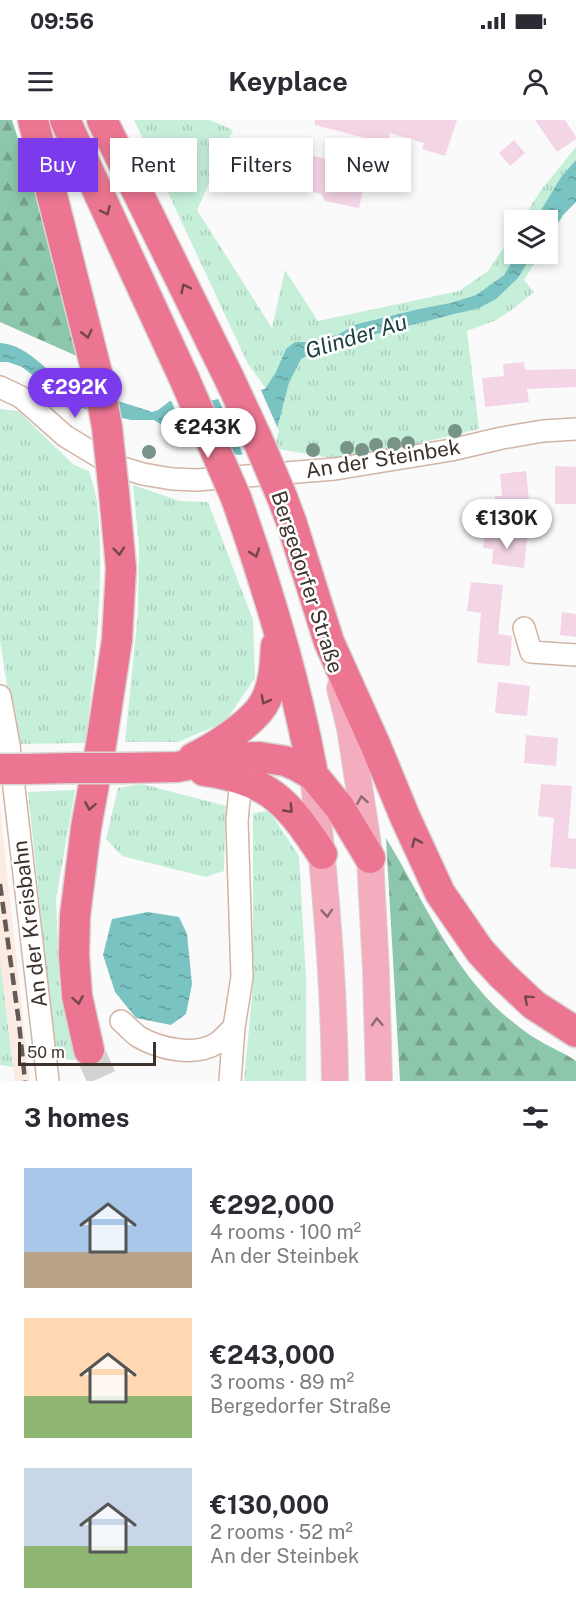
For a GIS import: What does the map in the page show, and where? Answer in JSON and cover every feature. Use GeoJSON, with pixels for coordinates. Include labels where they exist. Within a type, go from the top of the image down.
{"type":"FeatureCollection","features":[{"type":"Feature","properties":{"kind":"highway"},"geometry":{"type":"LineString","coordinates":[[33,120],[97,373],[107,427],[121,568],[117,640],[86,828],[75,916],[74,956],[77,996],[89,1050]]}},
{"type":"Feature","properties":{"kind":"highway","name":"Bergedorfer Straße"},"geometry":{"type":"LineString","coordinates":[[65,120],[184,378],[236,498],[278,622],[313,776]]}},
{"type":"Feature","properties":{"kind":"highway","name":"Bergedorfer Straße"},"geometry":{"type":"LineString","coordinates":[[102,120],[256,436],[291,521],[329,642]]}},
{"type":"Feature","properties":{"kind":"highway"},"geometry":{"type":"LineString","coordinates":[[177,766],[222,741],[246,723],[264,704],[273,677],[278,622]]}},
{"type":"Feature","properties":{"kind":"highway"},"geometry":{"type":"LineString","coordinates":[[329,642],[440,893],[480,951],[503,976],[534,1005],[576,1032]]}},
{"type":"Feature","properties":{"kind":"highway"},"geometry":{"type":"LineString","coordinates":[[14,769],[177,766],[224,758],[259,757],[285,761],[313,776],[340,808],[370,858]]}},
{"type":"Feature","properties":{"kind":"highway"},"geometry":{"type":"LineString","coordinates":[[177,766],[223,773],[263,788],[294,814],[322,854]]}},
{"type":"Feature","properties":{"kind":"main road","name":"Bergedorfer Straße"},"geometry":{"type":"LineString","coordinates":[[329,642],[350,728],[370,858],[379,1077]]}},
{"type":"Feature","properties":{"kind":"main road","name":"Bergedorfer Straße"},"geometry":{"type":"LineString","coordinates":[[313,776],[331,966],[335,1077]]}},
{"type":"Feature","properties":{"kind":"street","name":"An der Steinbek"},"geometry":{"type":"LineString","coordinates":[[0,387],[21,397],[64,436],[113,465],[143,474],[172,479],[197,480],[335,469],[451,450],[543,431],[576,429]]}},
{"type":"Feature","properties":{"kind":"street"},"geometry":{"type":"LineString","coordinates":[[524,628],[531,652],[576,655]]}},
{"type":"Feature","properties":{"kind":"street","name":"An der Kreisbahn"},"geometry":{"type":"LineString","coordinates":[[0,696],[9,745],[48,1081]]}},
{"type":"Feature","properties":{"kind":"street"},"geometry":{"type":"LineString","coordinates":[[230,1081],[234,1027],[242,977],[237,821],[241,778]]}},
{"type":"Feature","properties":{"kind":"street"},"geometry":{"type":"LineString","coordinates":[[122,1021],[138,1036],[158,1046],[181,1050],[207,1048],[218,1043],[234,1027]]}},
{"type":"Feature","properties":{"kind":"shaded area"},"geometry":{"type":"Polygon","coordinates":[[[0,809],[30,1081],[15,1081],[0,960],[0,809]]]}},
{"type":"Feature","properties":{"kind":"green space"},"geometry":{"type":"Polygon","coordinates":[[[0,120],[12,120],[18,139],[18,192],[35,192],[79,357],[0,322],[0,120]]]}},
{"type":"Feature","properties":{"kind":"green space"},"geometry":{"type":"Polygon","coordinates":[[[134,120],[210,120],[233,130],[229,138],[209,138],[209,183],[197,210],[272,328],[285,270],[318,321],[459,291],[488,271],[504,247],[504,264],[511,264],[504,275],[476,295],[357,324],[337,335],[295,342],[266,389],[248,364],[168,192],[197,192],[197,138],[142,138],[134,120]]]}},
{"type":"Feature","properties":{"kind":"green space"},"geometry":{"type":"Polygon","coordinates":[[[576,147],[576,160],[561,177],[541,210],[528,210],[541,190],[576,147]]]}},
{"type":"Feature","properties":{"kind":"green space"},"geometry":{"type":"Polygon","coordinates":[[[527,264],[534,264],[524,280],[534,292],[494,321],[467,331],[479,429],[403,447],[332,458],[272,448],[289,383],[301,359],[313,353],[340,349],[368,336],[459,314],[518,278],[527,264]]]}},
{"type":"Feature","properties":{"kind":"green space"},"geometry":{"type":"Polygon","coordinates":[[[0,409],[18,411],[74,465],[89,471],[95,491],[99,533],[100,593],[86,743],[16,744],[0,640],[0,409]]]}},
{"type":"Feature","properties":{"kind":"green space"},"geometry":{"type":"Polygon","coordinates":[[[133,485],[180,501],[208,502],[253,620],[255,678],[225,722],[178,742],[125,742],[138,613],[139,545],[133,485]]]}},
{"type":"Feature","properties":{"kind":"green space"},"geometry":{"type":"Polygon","coordinates":[[[142,784],[226,806],[224,871],[206,877],[122,856],[106,839],[118,788],[142,784]]]}},
{"type":"Feature","properties":{"kind":"green space"},"geometry":{"type":"Polygon","coordinates":[[[75,790],[56,899],[60,995],[76,1060],[56,1059],[28,792],[75,790]]]}},
{"type":"Feature","properties":{"kind":"green space"},"geometry":{"type":"Polygon","coordinates":[[[269,811],[299,856],[306,978],[306,1081],[244,1081],[253,985],[253,813],[269,811]]]}},
{"type":"Feature","properties":{"kind":"green space"},"geometry":{"type":"Polygon","coordinates":[[[386,838],[438,930],[468,975],[516,1025],[576,1061],[576,1081],[400,1081],[386,838]]]}},
{"type":"Feature","properties":{"kind":"green space"},"geometry":{"type":"Polygon","coordinates":[[[0,960],[13,1067],[0,1065],[0,960]]]}},
{"type":"Feature","properties":{"kind":"water"},"geometry":{"type":"Polygon","coordinates":[[[576,160],[576,202],[558,223],[558,210],[541,210],[561,177],[576,160]]]}},
{"type":"Feature","properties":{"kind":"water","name":"Glinder Au"},"geometry":{"type":"Polygon","coordinates":[[[511,264],[527,264],[518,278],[496,299],[479,308],[368,336],[340,349],[313,353],[301,359],[289,383],[272,448],[239,455],[195,446],[154,420],[131,420],[82,408],[56,393],[22,367],[0,362],[0,343],[9,344],[26,352],[74,387],[152,412],[170,401],[209,401],[265,389],[276,372],[286,349],[295,342],[337,335],[357,324],[476,295],[504,275],[511,264]]]}},
{"type":"Feature","properties":{"kind":"water"},"geometry":{"type":"Polygon","coordinates":[[[148,912],[179,917],[187,934],[192,984],[186,1014],[171,1025],[136,1018],[115,992],[103,955],[112,919],[148,912]]]}},
{"type":"Feature","properties":{"kind":"pier"},"geometry":{"type":"Polygon","coordinates":[[[260,388],[279,431],[273,451],[244,457],[217,396],[260,388]]]}},
{"type":"Feature","properties":{"kind":"pier"},"geometry":{"type":"Polygon","coordinates":[[[170,398],[207,398],[232,457],[191,447],[170,398]]]}},
{"type":"Feature","properties":{"kind":"building"},"geometry":{"type":"Polygon","coordinates":[[[315,120],[457,120],[445,156],[422,149],[424,143],[411,138],[390,133],[389,138],[365,138],[315,125],[315,120]]]}},
{"type":"Feature","properties":{"kind":"building"},"geometry":{"type":"Polygon","coordinates":[[[535,120],[565,120],[576,139],[557,152],[535,120]]]}},
{"type":"Feature","properties":{"kind":"building"},"geometry":{"type":"Polygon","coordinates":[[[514,140],[525,153],[510,166],[499,153],[514,140]]]}},
{"type":"Feature","properties":{"kind":"building"},"geometry":{"type":"Polygon","coordinates":[[[313,156],[325,158],[325,192],[363,192],[359,208],[325,201],[321,194],[312,192],[313,156]]]}},
{"type":"Feature","properties":{"kind":"building"},"geometry":{"type":"Polygon","coordinates":[[[524,362],[525,370],[576,369],[576,387],[527,389],[529,402],[485,407],[482,378],[504,376],[503,364],[524,362]]]}},
{"type":"Feature","properties":{"kind":"building"},"geometry":{"type":"Polygon","coordinates":[[[555,466],[576,467],[576,504],[555,504],[555,466]]]}},
{"type":"Feature","properties":{"kind":"building"},"geometry":{"type":"Polygon","coordinates":[[[526,471],[530,509],[496,512],[495,496],[502,496],[500,474],[526,471]]]}},
{"type":"Feature","properties":{"kind":"building"},"geometry":{"type":"Polygon","coordinates":[[[485,534],[527,538],[524,568],[492,564],[493,549],[483,548],[485,534]]]}},
{"type":"Feature","properties":{"kind":"building"},"geometry":{"type":"Polygon","coordinates":[[[471,582],[503,585],[498,634],[512,636],[510,666],[477,663],[481,613],[467,611],[471,582]]]}},
{"type":"Feature","properties":{"kind":"building"},"geometry":{"type":"Polygon","coordinates":[[[562,612],[576,614],[576,637],[560,635],[562,612]]]}},
{"type":"Feature","properties":{"kind":"building"},"geometry":{"type":"Polygon","coordinates":[[[498,682],[530,686],[527,716],[495,713],[498,682]]]}},
{"type":"Feature","properties":{"kind":"building"},"geometry":{"type":"Polygon","coordinates":[[[526,735],[558,738],[556,766],[524,763],[526,735]]]}},
{"type":"Feature","properties":{"kind":"building"},"geometry":{"type":"Polygon","coordinates":[[[541,784],[572,786],[568,838],[576,839],[576,869],[550,867],[554,818],[538,816],[541,784]]]}},
{"type":"Feature","properties":{"kind":"tunnel"},"geometry":{"type":"LineString","coordinates":[[89,1050],[103,1081]]}},
{"type":"Feature","properties":{"kind":"railway"},"geometry":{"type":"LineString","coordinates":[[0,884],[25,1081]]}}]}
